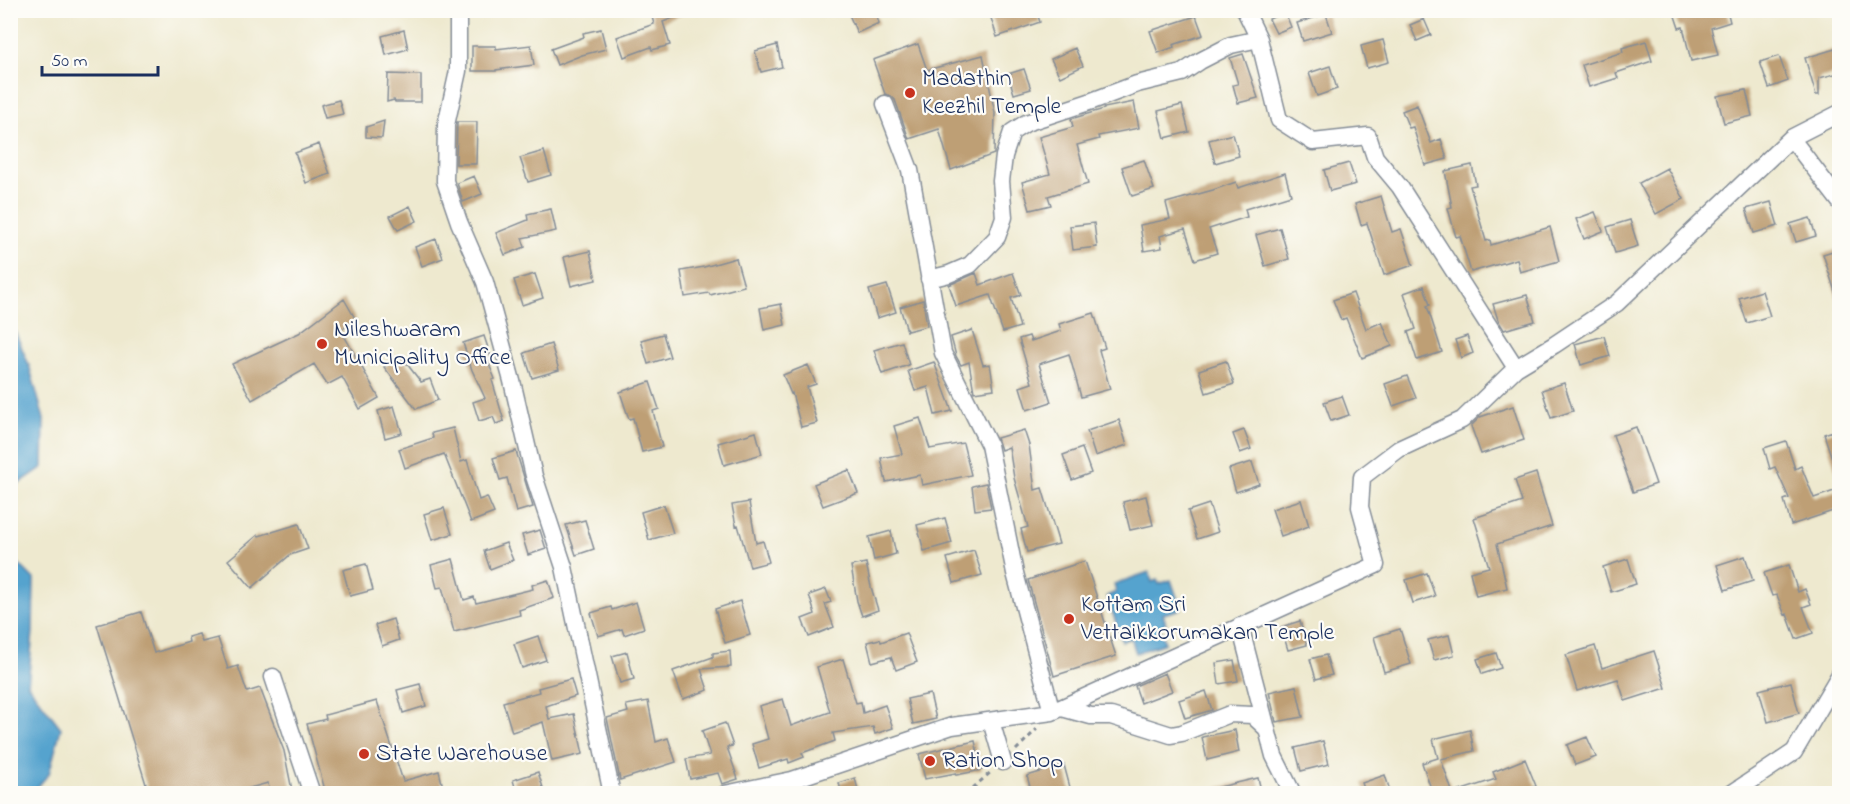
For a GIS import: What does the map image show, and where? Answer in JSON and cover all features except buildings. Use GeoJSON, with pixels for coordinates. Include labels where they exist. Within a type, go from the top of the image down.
{"type":"FeatureCollection","features":[{"type":"Feature","properties":{"kind":"street"},"geometry":{"type":"LineString","coordinates":[[459,10],[458,71],[446,125],[446,181],[459,222],[485,282],[513,381],[534,476],[564,567],[612,794]]}},
{"type":"Feature","properties":{"kind":"street"},"geometry":{"type":"LineString","coordinates":[[1245,10],[1259,39],[1279,120],[1313,142],[1368,136],[1375,157],[1401,187],[1516,368]]}},
{"type":"Feature","properties":{"kind":"street"},"geometry":{"type":"LineString","coordinates":[[929,279],[970,265],[997,237],[1004,217],[1001,181],[1004,156],[1012,132],[1026,123],[1137,84],[1182,73],[1231,45],[1259,39]]}},
{"type":"Feature","properties":{"kind":"street"},"geometry":{"type":"LineString","coordinates":[[885,104],[910,170],[943,353],[989,445],[1016,573],[1057,710]]}},
{"type":"Feature","properties":{"kind":"street"},"geometry":{"type":"LineString","coordinates":[[725,794],[792,780],[952,726],[1057,710],[1376,565],[1360,507],[1362,477],[1400,449],[1462,420],[1516,368],[1617,303],[1791,138],[1839,113]]}},
{"type":"Feature","properties":{"kind":"street"},"geometry":{"type":"LineString","coordinates":[[1791,138],[1839,202]]}},
{"type":"Feature","properties":{"kind":"street"},"geometry":{"type":"LineString","coordinates":[[1240,626],[1274,756],[1293,794]]}},
{"type":"Feature","properties":{"kind":"street"},"geometry":{"type":"LineString","coordinates":[[1737,792],[1794,752],[1839,674]]}},
{"type":"Feature","properties":{"kind":"street"},"geometry":{"type":"LineString","coordinates":[[273,677],[312,794]]}},
{"type":"Feature","properties":{"kind":"street"},"geometry":{"type":"LineString","coordinates":[[1057,710],[1091,716],[1111,716],[1171,735],[1182,733],[1230,714],[1252,715],[1266,728]]}},
{"type":"Feature","properties":{"kind":"street"},"geometry":{"type":"LineString","coordinates":[[991,721],[1003,762]]}},
{"type":"Feature","properties":{"kind":"water"},"geometry":{"type":"Polygon","coordinates":[[[10,320],[29,365],[44,419],[43,467],[11,489],[10,320]]]}},
{"type":"Feature","properties":{"kind":"water"},"geometry":{"type":"Polygon","coordinates":[[[11,556],[34,579],[33,632],[28,685],[61,728],[49,774],[32,793],[11,793],[11,556]]]}},
{"type":"Feature","properties":{"kind":"water"},"geometry":{"type":"Polygon","coordinates":[[[1149,572],[1152,582],[1157,580],[1159,584],[1171,580],[1181,609],[1163,614],[1166,624],[1159,626],[1165,643],[1136,653],[1131,638],[1122,641],[1107,596],[1116,592],[1114,584],[1149,572]]]}},
{"type":"Feature","properties":{"kind":"place","name":"Madathin Keezhil Temple"},"geometry":{"type":"Point","coordinates":[910,93]}},
{"type":"Feature","properties":{"kind":"place","name":"Nileshwaram Municipality Office"},"geometry":{"type":"Point","coordinates":[322,344]}},
{"type":"Feature","properties":{"kind":"place","name":"Kottam Sri Vettaikkorumakan Temple"},"geometry":{"type":"Point","coordinates":[1069,619]}},
{"type":"Feature","properties":{"kind":"place","name":"State Warehouse"},"geometry":{"type":"Point","coordinates":[364,754]}},
{"type":"Feature","properties":{"kind":"place","name":"Ration Shop"},"geometry":{"type":"Point","coordinates":[930,761]}}]}
